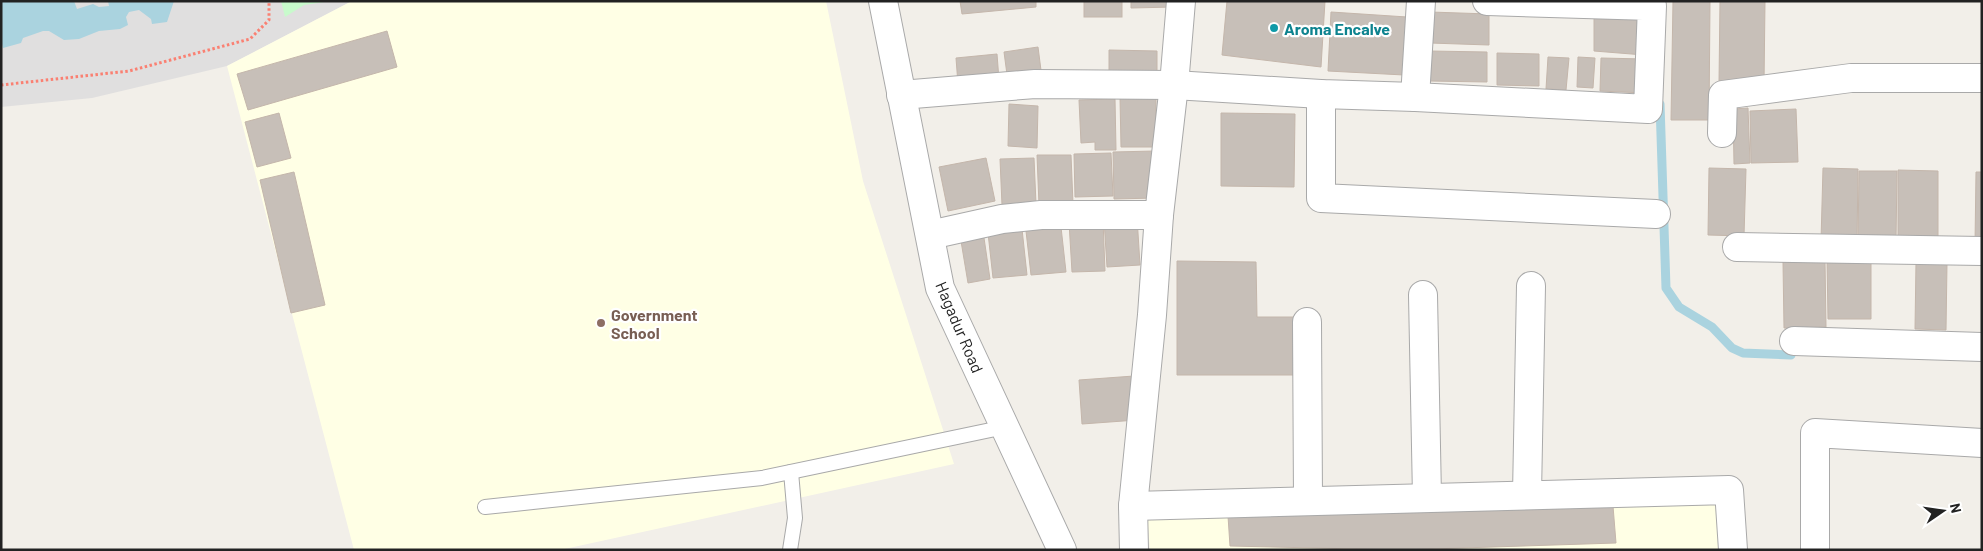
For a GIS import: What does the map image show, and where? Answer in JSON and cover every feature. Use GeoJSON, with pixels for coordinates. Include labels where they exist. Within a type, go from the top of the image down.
{"type":"FeatureCollection","features":[{"type":"Feature","properties":{"kind":"street","name":"Hagadur Road"},"geometry":{"type":"LineString","coordinates":[[883,1],[940,288],[1062,550]]}},
{"type":"Feature","properties":{"kind":"street"},"geometry":{"type":"LineString","coordinates":[[1134,550],[1133,506],[1152,315],[1159,215],[1174,85],[1181,1]]}},
{"type":"Feature","properties":{"kind":"street"},"geometry":{"type":"LineString","coordinates":[[1415,97],[1421,1]]}},
{"type":"Feature","properties":{"kind":"street"},"geometry":{"type":"LineString","coordinates":[[901,95],[1035,84],[1174,85],[1321,94],[1648,109],[1652,6],[1487,1]]}},
{"type":"Feature","properties":{"kind":"street"},"geometry":{"type":"LineString","coordinates":[[1722,132],[1723,95],[1851,78],[1982,78]]}},
{"type":"Feature","properties":{"kind":"street"},"geometry":{"type":"LineString","coordinates":[[1321,94],[1321,198],[1656,214]]}},
{"type":"Feature","properties":{"kind":"street"},"geometry":{"type":"LineString","coordinates":[[930,236],[1002,219],[1041,215],[1159,215]]}},
{"type":"Feature","properties":{"kind":"street"},"geometry":{"type":"LineString","coordinates":[[1737,247],[1982,252]]}},
{"type":"Feature","properties":{"kind":"street"},"geometry":{"type":"LineString","coordinates":[[1527,494],[1531,286]]}},
{"type":"Feature","properties":{"kind":"street"},"geometry":{"type":"LineString","coordinates":[[1423,296],[1428,497]]}},
{"type":"Feature","properties":{"kind":"street"},"geometry":{"type":"LineString","coordinates":[[1307,322],[1308,500]]}},
{"type":"Feature","properties":{"kind":"street"},"geometry":{"type":"LineString","coordinates":[[1794,342],[1982,348]]}},
{"type":"Feature","properties":{"kind":"street"},"geometry":{"type":"LineString","coordinates":[[1815,550],[1815,433],[1982,443]]}},
{"type":"Feature","properties":{"kind":"street"},"geometry":{"type":"LineString","coordinates":[[1133,506],[1729,490],[1733,550]]}},
{"type":"Feature","properties":{"kind":"lane"},"geometry":{"type":"LineString","coordinates":[[485,507],[762,478],[1005,427]]}},
{"type":"Feature","properties":{"kind":"lane"},"geometry":{"type":"LineString","coordinates":[[790,550],[795,518],[791,472]]}},
{"type":"Feature","properties":{"kind":"path"},"geometry":{"type":"LineString","coordinates":[[1,85],[129,71],[250,39],[269,20],[269,1]]}},
{"type":"Feature","properties":{"kind":"shaded area"},"geometry":{"type":"Polygon","coordinates":[[[1,1],[352,1],[227,66],[92,98],[1,107],[1,1]]]}},
{"type":"Feature","properties":{"kind":"shaded area","name":"Government School"},"geometry":{"type":"Polygon","coordinates":[[[352,1],[826,1],[863,181],[954,464],[560,550],[354,550],[227,66],[352,1]]]}},
{"type":"Feature","properties":{"kind":"shaded area"},"geometry":{"type":"Polygon","coordinates":[[[1726,498],[1727,550],[1150,550],[1147,514],[1726,498]]]}},
{"type":"Feature","properties":{"kind":"green space"},"geometry":{"type":"Polygon","coordinates":[[[281,1],[331,1],[304,5],[285,17],[281,1]]]}},
{"type":"Feature","properties":{"kind":"water"},"geometry":{"type":"Polygon","coordinates":[[[1,1],[74,1],[77,9],[93,4],[99,7],[109,6],[108,1],[174,1],[167,22],[152,24],[151,19],[139,10],[129,12],[126,17],[128,25],[120,29],[99,31],[79,39],[64,40],[49,31],[43,31],[23,38],[21,43],[3,48],[1,40],[1,1]]]}},
{"type":"Feature","properties":{"kind":"building"},"geometry":{"type":"Polygon","coordinates":[[[960,1],[1036,1],[1036,7],[962,14],[960,1]]]}},
{"type":"Feature","properties":{"kind":"building"},"geometry":{"type":"Polygon","coordinates":[[[1084,1],[1122,1],[1122,17],[1084,17],[1084,1]]]}},
{"type":"Feature","properties":{"kind":"building"},"geometry":{"type":"Polygon","coordinates":[[[1131,1],[1174,1],[1174,7],[1131,8],[1131,1]]]}},
{"type":"Feature","properties":{"kind":"building","name":"Aroma Encalve"},"geometry":{"type":"Polygon","coordinates":[[[1227,1],[1325,1],[1321,67],[1222,55],[1227,1]]]}},
{"type":"Feature","properties":{"kind":"building"},"geometry":{"type":"Polygon","coordinates":[[[1673,1],[1710,1],[1709,120],[1671,120],[1673,1]]]}},
{"type":"Feature","properties":{"kind":"building"},"geometry":{"type":"Polygon","coordinates":[[[1720,1],[1765,1],[1764,84],[1719,83],[1720,1]]]}},
{"type":"Feature","properties":{"kind":"building"},"geometry":{"type":"Polygon","coordinates":[[[1331,12],[1407,17],[1404,75],[1328,71],[1331,12]]]}},
{"type":"Feature","properties":{"kind":"building"},"geometry":{"type":"Polygon","coordinates":[[[1430,12],[1489,14],[1489,45],[1430,43],[1430,12]]]}},
{"type":"Feature","properties":{"kind":"building"},"geometry":{"type":"Polygon","coordinates":[[[1643,17],[1644,55],[1594,51],[1594,18],[1643,17]]]}},
{"type":"Feature","properties":{"kind":"building"},"geometry":{"type":"Polygon","coordinates":[[[387,31],[397,67],[248,110],[237,74],[387,31]]]}},
{"type":"Feature","properties":{"kind":"building"},"geometry":{"type":"Polygon","coordinates":[[[1038,47],[1042,78],[1008,82],[1004,52],[1038,47]]]}},
{"type":"Feature","properties":{"kind":"building"},"geometry":{"type":"Polygon","coordinates":[[[1109,50],[1157,51],[1157,74],[1109,73],[1109,50]]]}},
{"type":"Feature","properties":{"kind":"building"},"geometry":{"type":"Polygon","coordinates":[[[1430,51],[1487,52],[1487,82],[1429,81],[1430,51]]]}},
{"type":"Feature","properties":{"kind":"building"},"geometry":{"type":"Polygon","coordinates":[[[1497,53],[1539,54],[1539,86],[1497,85],[1497,53]]]}},
{"type":"Feature","properties":{"kind":"building"},"geometry":{"type":"Polygon","coordinates":[[[997,54],[999,80],[958,84],[956,58],[997,54]]]}},
{"type":"Feature","properties":{"kind":"building"},"geometry":{"type":"Polygon","coordinates":[[[1548,57],[1569,58],[1566,90],[1546,89],[1548,57]]]}},
{"type":"Feature","properties":{"kind":"building"},"geometry":{"type":"Polygon","coordinates":[[[1578,57],[1595,58],[1593,88],[1577,87],[1578,57]]]}},
{"type":"Feature","properties":{"kind":"building"},"geometry":{"type":"Polygon","coordinates":[[[1601,58],[1644,59],[1644,93],[1600,91],[1601,58]]]}},
{"type":"Feature","properties":{"kind":"building"},"geometry":{"type":"Polygon","coordinates":[[[1120,97],[1156,97],[1156,147],[1121,147],[1120,97]]]}},
{"type":"Feature","properties":{"kind":"building"},"geometry":{"type":"Polygon","coordinates":[[[1115,99],[1116,150],[1095,150],[1095,142],[1081,143],[1079,100],[1115,99]]]}},
{"type":"Feature","properties":{"kind":"building"},"geometry":{"type":"Polygon","coordinates":[[[1009,104],[1038,106],[1037,148],[1008,146],[1009,104]]]}},
{"type":"Feature","properties":{"kind":"building"},"geometry":{"type":"Polygon","coordinates":[[[1748,108],[1750,163],[1734,164],[1733,109],[1748,108]]]}},
{"type":"Feature","properties":{"kind":"building"},"geometry":{"type":"Polygon","coordinates":[[[1796,109],[1798,162],[1751,163],[1750,111],[1796,109]]]}},
{"type":"Feature","properties":{"kind":"building"},"geometry":{"type":"Polygon","coordinates":[[[279,113],[291,158],[257,167],[245,122],[279,113]]]}},
{"type":"Feature","properties":{"kind":"building"},"geometry":{"type":"Polygon","coordinates":[[[1221,113],[1295,114],[1294,187],[1221,186],[1221,113]]]}},
{"type":"Feature","properties":{"kind":"building"},"geometry":{"type":"Polygon","coordinates":[[[1155,151],[1156,198],[1114,199],[1113,152],[1155,151]]]}},
{"type":"Feature","properties":{"kind":"building"},"geometry":{"type":"Polygon","coordinates":[[[1111,153],[1113,196],[1075,197],[1074,154],[1111,153]]]}},
{"type":"Feature","properties":{"kind":"building"},"geometry":{"type":"Polygon","coordinates":[[[1037,155],[1071,155],[1073,204],[1039,205],[1037,155]]]}},
{"type":"Feature","properties":{"kind":"building"},"geometry":{"type":"Polygon","coordinates":[[[986,158],[995,201],[948,211],[939,167],[986,158]]]}},
{"type":"Feature","properties":{"kind":"building"},"geometry":{"type":"Polygon","coordinates":[[[1034,158],[1036,204],[1002,205],[1000,159],[1034,158]]]}},
{"type":"Feature","properties":{"kind":"building"},"geometry":{"type":"Polygon","coordinates":[[[1709,168],[1746,169],[1744,236],[1708,235],[1709,168]]]}},
{"type":"Feature","properties":{"kind":"building"},"geometry":{"type":"Polygon","coordinates":[[[1823,168],[1858,169],[1857,242],[1821,241],[1823,168]]]}},
{"type":"Feature","properties":{"kind":"building"},"geometry":{"type":"Polygon","coordinates":[[[1898,170],[1938,171],[1938,242],[1898,242],[1898,170]]]}},
{"type":"Feature","properties":{"kind":"building"},"geometry":{"type":"Polygon","coordinates":[[[1859,171],[1897,171],[1896,241],[1858,241],[1859,171]]]}},
{"type":"Feature","properties":{"kind":"building"},"geometry":{"type":"Polygon","coordinates":[[[294,172],[325,305],[291,313],[260,180],[294,172]]]}},
{"type":"Feature","properties":{"kind":"building"},"geometry":{"type":"Polygon","coordinates":[[[1976,172],[1982,172],[1982,244],[1975,244],[1976,172]]]}},
{"type":"Feature","properties":{"kind":"building"},"geometry":{"type":"Polygon","coordinates":[[[1137,217],[1140,265],[1107,267],[1104,220],[1137,217]]]}},
{"type":"Feature","properties":{"kind":"building"},"geometry":{"type":"Polygon","coordinates":[[[1103,220],[1105,271],[1072,272],[1069,222],[1103,220]]]}},
{"type":"Feature","properties":{"kind":"building"},"geometry":{"type":"Polygon","coordinates":[[[1061,227],[1066,272],[1031,275],[1026,231],[1061,227]]]}},
{"type":"Feature","properties":{"kind":"building"},"geometry":{"type":"Polygon","coordinates":[[[1022,229],[1027,275],[993,278],[988,233],[1022,229]]]}},
{"type":"Feature","properties":{"kind":"building"},"geometry":{"type":"Polygon","coordinates":[[[983,231],[990,279],[968,283],[960,235],[983,231]]]}},
{"type":"Feature","properties":{"kind":"building"},"geometry":{"type":"Polygon","coordinates":[[[1871,258],[1871,319],[1828,319],[1827,259],[1871,258]]]}},
{"type":"Feature","properties":{"kind":"building"},"geometry":{"type":"Polygon","coordinates":[[[1177,261],[1256,262],[1257,317],[1300,317],[1300,375],[1177,375],[1177,261]]]}},
{"type":"Feature","properties":{"kind":"building"},"geometry":{"type":"Polygon","coordinates":[[[1825,261],[1826,327],[1784,328],[1783,262],[1825,261]]]}},
{"type":"Feature","properties":{"kind":"building"},"geometry":{"type":"Polygon","coordinates":[[[1916,262],[1947,263],[1946,330],[1915,329],[1916,262]]]}},
{"type":"Feature","properties":{"kind":"building"},"geometry":{"type":"Polygon","coordinates":[[[1134,376],[1137,420],[1082,424],[1079,380],[1134,376]]]}},
{"type":"Feature","properties":{"kind":"building"},"geometry":{"type":"Polygon","coordinates":[[[1613,506],[1616,543],[1400,550],[1230,546],[1228,516],[1613,506]]]}},
{"type":"Feature","properties":{"kind":"waterway"},"geometry":{"type":"LineString","coordinates":[[1660,104],[1666,288],[1679,307],[1712,327],[1732,348],[1743,353],[1791,355]]}},
{"type":"Feature","properties":{"kind":"place","name":"Aroma Encalve"},"geometry":{"type":"Point","coordinates":[1274,28]}},
{"type":"Feature","properties":{"kind":"place","name":"Government School"},"geometry":{"type":"Point","coordinates":[601,323]}}]}
